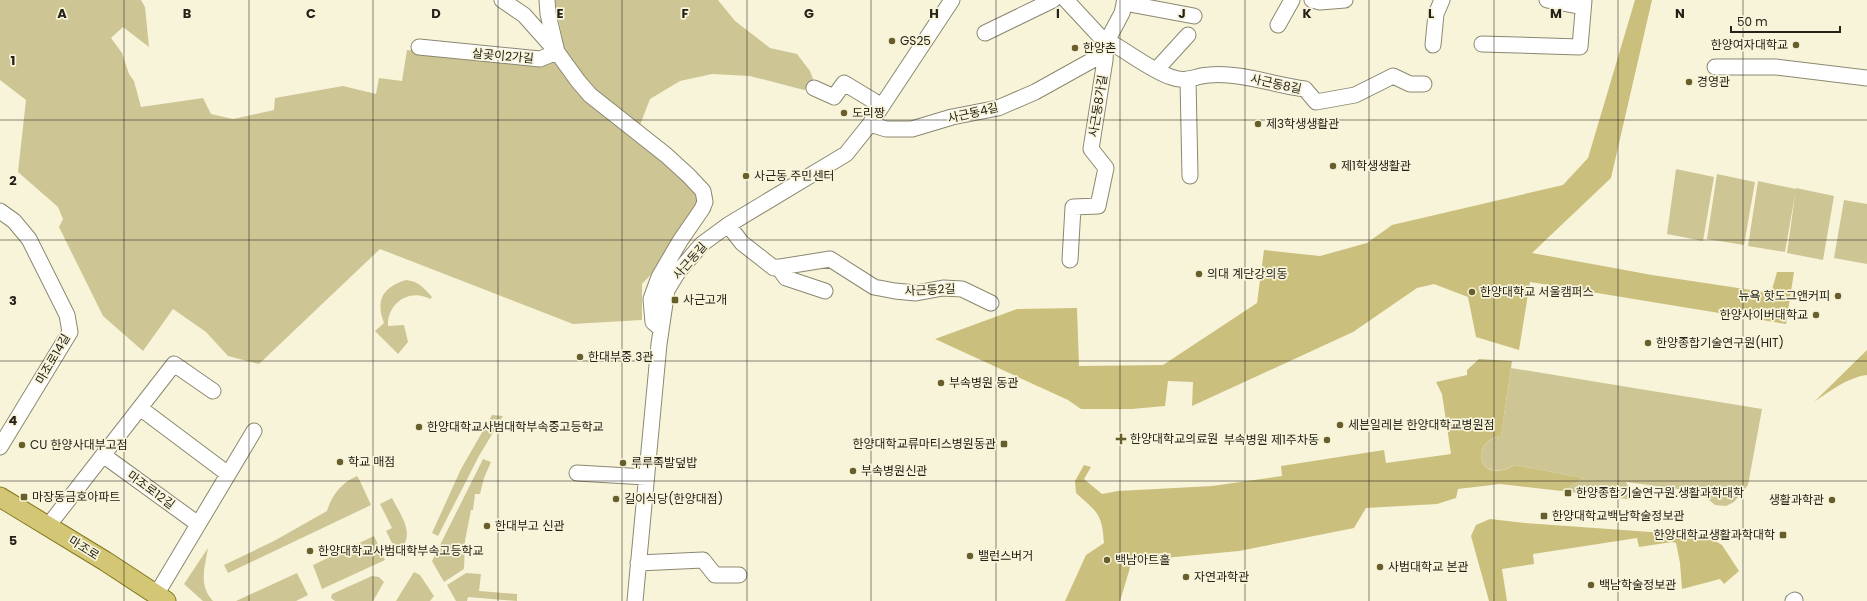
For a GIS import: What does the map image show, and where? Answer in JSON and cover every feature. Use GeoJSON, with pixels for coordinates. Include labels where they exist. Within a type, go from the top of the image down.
{"type":"FeatureCollection","features":[{"type":"Feature","properties":{"kind":"main road","name":"마조로"},"geometry":{"type":"LineString","coordinates":[[0,497],[161,598]]}},
{"type":"Feature","properties":{"kind":"street","name":"살곶이2가길"},"geometry":{"type":"LineString","coordinates":[[420,47],[540,59],[557,52],[524,15],[502,0]]}},
{"type":"Feature","properties":{"kind":"street"},"geometry":{"type":"LineString","coordinates":[[547,0],[548,14],[557,52],[590,95],[666,156],[689,176],[703,191],[704,202],[702,209],[680,241],[659,277],[651,299],[652,322],[661,329]]}},
{"type":"Feature","properties":{"kind":"street","name":"사근동길"},"geometry":{"type":"LineString","coordinates":[[635,601],[661,329],[667,290],[678,272],[702,244],[728,225],[846,154],[870,124],[952,0]]}},
{"type":"Feature","properties":{"kind":"street"},"geometry":{"type":"LineString","coordinates":[[985,33],[1053,0]]}},
{"type":"Feature","properties":{"kind":"street","name":"사근동8길"},"geometry":{"type":"LineString","coordinates":[[1066,0],[1106,43],[1115,45],[1171,77],[1188,80],[1209,75],[1243,77],[1286,87],[1305,89],[1316,102],[1355,95],[1393,76],[1410,84],[1424,84]]}},
{"type":"Feature","properties":{"kind":"street"},"geometry":{"type":"LineString","coordinates":[[1278,25],[1292,0]]}},
{"type":"Feature","properties":{"kind":"street"},"geometry":{"type":"LineString","coordinates":[[1312,0],[1320,2],[1345,0]]}},
{"type":"Feature","properties":{"kind":"street"},"geometry":{"type":"LineString","coordinates":[[1433,44],[1436,14],[1442,0]]}},
{"type":"Feature","properties":{"kind":"street"},"geometry":{"type":"LineString","coordinates":[[1482,44],[1580,47],[1583,4],[1547,0]]}},
{"type":"Feature","properties":{"kind":"street"},"geometry":{"type":"LineString","coordinates":[[1125,1],[1194,16]]}},
{"type":"Feature","properties":{"kind":"street","name":"사근동8가길"},"geometry":{"type":"LineString","coordinates":[[1070,260],[1073,207],[1098,206],[1106,168],[1091,149],[1105,60],[1106,43],[1122,13],[1125,1]]}},
{"type":"Feature","properties":{"kind":"street"},"geometry":{"type":"LineString","coordinates":[[1156,69],[1188,35]]}},
{"type":"Feature","properties":{"kind":"street","name":"사근동4길"},"geometry":{"type":"LineString","coordinates":[[870,124],[886,129],[912,129],[952,117],[998,108],[1035,92],[1098,57],[1106,43]]}},
{"type":"Feature","properties":{"kind":"street"},"geometry":{"type":"LineString","coordinates":[[1715,67],[1776,68],[1867,78]]}},
{"type":"Feature","properties":{"kind":"street"},"geometry":{"type":"LineString","coordinates":[[1188,80],[1190,176]]}},
{"type":"Feature","properties":{"kind":"street"},"geometry":{"type":"LineString","coordinates":[[814,88],[834,96],[844,83],[882,106]]}},
{"type":"Feature","properties":{"kind":"street","name":"마조로14길"},"geometry":{"type":"LineString","coordinates":[[0,211],[14,221],[29,239],[67,315],[70,332],[0,447]]}},
{"type":"Feature","properties":{"kind":"street"},"geometry":{"type":"LineString","coordinates":[[728,225],[742,243],[774,268],[778,268],[786,278],[825,291]]}},
{"type":"Feature","properties":{"kind":"street","name":"사근동2길"},"geometry":{"type":"LineString","coordinates":[[778,268],[830,259],[874,287],[916,294],[943,288],[962,289],[991,304]]}},
{"type":"Feature","properties":{"kind":"street"},"geometry":{"type":"LineString","coordinates":[[48,526],[174,364],[213,391]]}},
{"type":"Feature","properties":{"kind":"street"},"geometry":{"type":"LineString","coordinates":[[140,408],[228,474]]}},
{"type":"Feature","properties":{"kind":"street"},"geometry":{"type":"LineString","coordinates":[[161,598],[198,524],[254,431]]}},
{"type":"Feature","properties":{"kind":"street","name":"마조로12길"},"geometry":{"type":"LineString","coordinates":[[103,456],[198,524]]}},
{"type":"Feature","properties":{"kind":"street"},"geometry":{"type":"LineString","coordinates":[[577,472],[646,477]]}},
{"type":"Feature","properties":{"kind":"street"},"geometry":{"type":"LineString","coordinates":[[638,563],[703,560],[715,575],[739,576]]}},
{"type":"Feature","properties":{"kind":"shaded area"},"geometry":{"type":"Polygon","coordinates":[[[0,0],[141,0],[145,7],[149,47],[123,27],[111,38],[122,53],[129,74],[134,81],[141,107],[203,98],[211,114],[233,119],[274,110],[275,98],[343,86],[376,94],[379,78],[402,81],[407,50],[542,66],[565,54],[555,0],[718,0],[735,21],[770,48],[797,54],[810,71],[815,84],[804,90],[750,76],[712,74],[680,81],[650,99],[640,125],[698,174],[713,196],[711,211],[642,284],[642,320],[573,324],[380,249],[259,364],[228,356],[206,332],[173,309],[143,351],[103,316],[59,227],[63,219],[58,207],[18,172],[26,100],[0,80],[0,0]]]}},
{"type":"Feature","properties":{"kind":"shaded area"},"geometry":{"type":"Polygon","coordinates":[[[1635,0],[1652,0],[1611,178],[1532,253],[1652,275],[1771,293],[1777,272],[1794,272],[1786,324],[1530,282],[1519,350],[1476,337],[1468,297],[1434,284],[1417,288],[1353,332],[1192,406],[1193,382],[1168,381],[1165,406],[1132,409],[1081,409],[1068,400],[935,339],[1017,309],[1077,308],[1079,366],[1163,365],[1257,303],[1264,250],[1320,256],[1367,243],[1392,225],[1563,185],[1588,158],[1635,0]]]}},
{"type":"Feature","properties":{"kind":"shaded area"},"geometry":{"type":"Polygon","coordinates":[[[1676,169],[1714,177],[1703,241],[1667,234],[1676,169]]]}},
{"type":"Feature","properties":{"kind":"shaded area"},"geometry":{"type":"Polygon","coordinates":[[[1717,174],[1755,182],[1744,245],[1707,239],[1717,174]]]}},
{"type":"Feature","properties":{"kind":"shaded area"},"geometry":{"type":"Polygon","coordinates":[[[1758,181],[1796,189],[1785,252],[1748,246],[1758,181]]]}},
{"type":"Feature","properties":{"kind":"shaded area"},"geometry":{"type":"Polygon","coordinates":[[[1796,188],[1834,196],[1823,260],[1787,253],[1796,188]]]}},
{"type":"Feature","properties":{"kind":"shaded area"},"geometry":{"type":"Polygon","coordinates":[[[1844,200],[1867,204],[1867,264],[1834,258],[1844,200]]]}},
{"type":"Feature","properties":{"kind":"shaded area"},"geometry":{"type":"Polygon","coordinates":[[[406,280],[417,283],[432,297],[430,299],[415,295],[408,297],[396,304],[391,311],[388,326],[404,325],[408,342],[398,354],[375,331],[384,323],[380,308],[383,296],[392,286],[406,280]]]}},
{"type":"Feature","properties":{"kind":"shaded area"},"geometry":{"type":"Polygon","coordinates":[[[1867,350],[1867,375],[1860,376],[1846,382],[1814,402],[1867,350]]]}},
{"type":"Feature","properties":{"kind":"shaded area"},"geometry":{"type":"Polygon","coordinates":[[[1479,359],[1512,361],[1501,436],[1491,439],[1484,445],[1481,453],[1485,467],[1492,470],[1502,470],[1515,465],[1584,478],[1562,491],[1500,484],[1458,489],[1456,498],[1437,504],[1366,508],[1354,528],[1239,551],[1132,561],[1120,601],[1065,601],[1086,555],[1104,543],[1100,519],[1094,509],[1076,493],[1075,481],[1084,465],[1091,467],[1084,479],[1102,494],[1118,491],[1212,486],[1282,476],[1281,466],[1384,450],[1386,463],[1451,454],[1442,394],[1436,382],[1467,375],[1467,370],[1479,359]]]}},
{"type":"Feature","properties":{"kind":"shaded area"},"geometry":{"type":"Polygon","coordinates":[[[1511,368],[1762,409],[1748,485],[1734,502],[1726,506],[1715,505],[1699,492],[1626,482],[1635,500],[1562,491],[1584,478],[1515,465],[1502,470],[1492,470],[1485,466],[1481,453],[1484,446],[1491,440],[1501,436],[1511,368]]]}},
{"type":"Feature","properties":{"kind":"shaded area"},"geometry":{"type":"Polygon","coordinates":[[[492,415],[503,416],[479,456],[438,536],[432,533],[461,469],[492,415]]]}},
{"type":"Feature","properties":{"kind":"shaded area"},"geometry":{"type":"Polygon","coordinates":[[[483,459],[491,462],[484,478],[480,494],[475,494],[473,510],[471,510],[465,541],[464,569],[444,582],[432,561],[483,459]]]}},
{"type":"Feature","properties":{"kind":"shaded area"},"geometry":{"type":"Polygon","coordinates":[[[357,476],[371,505],[228,573],[224,565],[274,541],[327,511],[334,495],[338,490],[346,482],[357,476]]]}},
{"type":"Feature","properties":{"kind":"shaded area"},"geometry":{"type":"Polygon","coordinates":[[[392,498],[406,526],[407,533],[403,546],[397,553],[386,531],[392,528],[380,504],[392,498]]]}},
{"type":"Feature","properties":{"kind":"shaded area"},"geometry":{"type":"Polygon","coordinates":[[[1490,519],[1525,523],[1707,536],[1722,545],[1739,571],[1724,584],[1720,579],[1682,589],[1680,563],[1676,543],[1672,542],[1639,547],[1637,538],[1533,554],[1534,564],[1502,569],[1507,601],[1489,601],[1471,536],[1476,525],[1490,519]]]}},
{"type":"Feature","properties":{"kind":"shaded area"},"geometry":{"type":"Polygon","coordinates":[[[374,536],[385,560],[322,589],[313,565],[374,536]]]}},
{"type":"Feature","properties":{"kind":"shaded area"},"geometry":{"type":"Polygon","coordinates":[[[208,548],[204,569],[204,582],[205,589],[213,601],[203,601],[184,584],[208,548]]]}},
{"type":"Feature","properties":{"kind":"shaded area"},"geometry":{"type":"Polygon","coordinates":[[[414,572],[420,575],[434,596],[430,601],[396,601],[414,572]]]}},
{"type":"Feature","properties":{"kind":"shaded area"},"geometry":{"type":"Polygon","coordinates":[[[297,573],[308,595],[296,601],[236,601],[297,573]]]}},
{"type":"Feature","properties":{"kind":"shaded area"},"geometry":{"type":"Polygon","coordinates":[[[466,573],[481,574],[479,591],[517,594],[517,601],[468,597],[467,601],[456,601],[447,585],[466,573]]]}},
{"type":"Feature","properties":{"kind":"shaded area"},"geometry":{"type":"Polygon","coordinates":[[[372,576],[379,577],[384,582],[373,601],[335,601],[331,598],[332,594],[372,576]]]}},
{"type":"Feature","properties":{"kind":"place","name":"GS25"},"geometry":{"type":"Point","coordinates":[892,41]}},
{"type":"Feature","properties":{"kind":"place","name":"한양여자대학교"},"geometry":{"type":"Point","coordinates":[1796,45]}},
{"type":"Feature","properties":{"kind":"place","name":"한양촌"},"geometry":{"type":"Point","coordinates":[1075,48]}},
{"type":"Feature","properties":{"kind":"place","name":"경영관"},"geometry":{"type":"Point","coordinates":[1689,82]}},
{"type":"Feature","properties":{"kind":"place","name":"도리짱"},"geometry":{"type":"Point","coordinates":[844,113]}},
{"type":"Feature","properties":{"kind":"place","name":"제3학생생활관"},"geometry":{"type":"Point","coordinates":[1258,124]}},
{"type":"Feature","properties":{"kind":"place","name":"제1학생생활관"},"geometry":{"type":"Point","coordinates":[1333,166]}},
{"type":"Feature","properties":{"kind":"place","name":"사근동 주민센터"},"geometry":{"type":"Point","coordinates":[746,176]}},
{"type":"Feature","properties":{"kind":"place","name":"의대 계단강의동"},"geometry":{"type":"Point","coordinates":[1199,274]}},
{"type":"Feature","properties":{"kind":"place","name":"한양대학교 서울캠퍼스"},"geometry":{"type":"Point","coordinates":[1472,292]}},
{"type":"Feature","properties":{"kind":"place","name":"뉴욕 핫도그앤커피"},"geometry":{"type":"Point","coordinates":[1838,296]}},
{"type":"Feature","properties":{"kind":"place","name":"사근고개"},"geometry":{"type":"Point","coordinates":[675,300]}},
{"type":"Feature","properties":{"kind":"place","name":"한양사이버대학교"},"geometry":{"type":"Point","coordinates":[1816,315]}},
{"type":"Feature","properties":{"kind":"place","name":"한양종합기술연구원(HIT)"},"geometry":{"type":"Point","coordinates":[1648,343]}},
{"type":"Feature","properties":{"kind":"place","name":"한대부중 3관"},"geometry":{"type":"Point","coordinates":[580,357]}},
{"type":"Feature","properties":{"kind":"place","name":"부속병원 동관"},"geometry":{"type":"Point","coordinates":[941,383]}},
{"type":"Feature","properties":{"kind":"place","name":"세븐일레븐 한양대학교병원점"},"geometry":{"type":"Point","coordinates":[1340,425]}},
{"type":"Feature","properties":{"kind":"place","name":"한양대학교사범대학부속중고등학교"},"geometry":{"type":"Point","coordinates":[419,427]}},
{"type":"Feature","properties":{"kind":"place","name":"한양대학교의료원"},"geometry":{"type":"Point","coordinates":[1121,439]}},
{"type":"Feature","properties":{"kind":"place","name":"부속병원 제1주차동"},"geometry":{"type":"Point","coordinates":[1327,440]}},
{"type":"Feature","properties":{"kind":"place","name":"한양대학교류마티스병원동관"},"geometry":{"type":"Point","coordinates":[1004,444]}},
{"type":"Feature","properties":{"kind":"place","name":"CU 한양사대부고점"},"geometry":{"type":"Point","coordinates":[22,445]}},
{"type":"Feature","properties":{"kind":"place","name":"학교 매점"},"geometry":{"type":"Point","coordinates":[340,462]}},
{"type":"Feature","properties":{"kind":"place","name":"루루족발덮밥"},"geometry":{"type":"Point","coordinates":[623,463]}},
{"type":"Feature","properties":{"kind":"place","name":"부속병원신관"},"geometry":{"type":"Point","coordinates":[853,471]}},
{"type":"Feature","properties":{"kind":"place","name":"한양종합기술연구원.생활과학대학"},"geometry":{"type":"Point","coordinates":[1568,493]}},
{"type":"Feature","properties":{"kind":"place","name":"마장동금호아파트"},"geometry":{"type":"Point","coordinates":[24,497]}},
{"type":"Feature","properties":{"kind":"place","name":"길이식당(한양대점)"},"geometry":{"type":"Point","coordinates":[616,499]}},
{"type":"Feature","properties":{"kind":"place","name":"생활과학관"},"geometry":{"type":"Point","coordinates":[1832,500]}},
{"type":"Feature","properties":{"kind":"place","name":"한양대학교백남학술정보관"},"geometry":{"type":"Point","coordinates":[1544,516]}},
{"type":"Feature","properties":{"kind":"place","name":"한대부고 신관"},"geometry":{"type":"Point","coordinates":[487,526]}},
{"type":"Feature","properties":{"kind":"place","name":"한양대학교생활과학대학"},"geometry":{"type":"Point","coordinates":[1783,535]}},
{"type":"Feature","properties":{"kind":"place","name":"한양대학교사범대학부속고등학교"},"geometry":{"type":"Point","coordinates":[310,551]}},
{"type":"Feature","properties":{"kind":"place","name":"밸런스버거"},"geometry":{"type":"Point","coordinates":[970,556]}},
{"type":"Feature","properties":{"kind":"place","name":"백남아트홀"},"geometry":{"type":"Point","coordinates":[1107,560]}},
{"type":"Feature","properties":{"kind":"place","name":"사범대학교 본관"},"geometry":{"type":"Point","coordinates":[1380,567]}},
{"type":"Feature","properties":{"kind":"place","name":"자연과학관"},"geometry":{"type":"Point","coordinates":[1186,577]}},
{"type":"Feature","properties":{"kind":"place","name":"백남학술정보관"},"geometry":{"type":"Point","coordinates":[1591,585]}}]}
